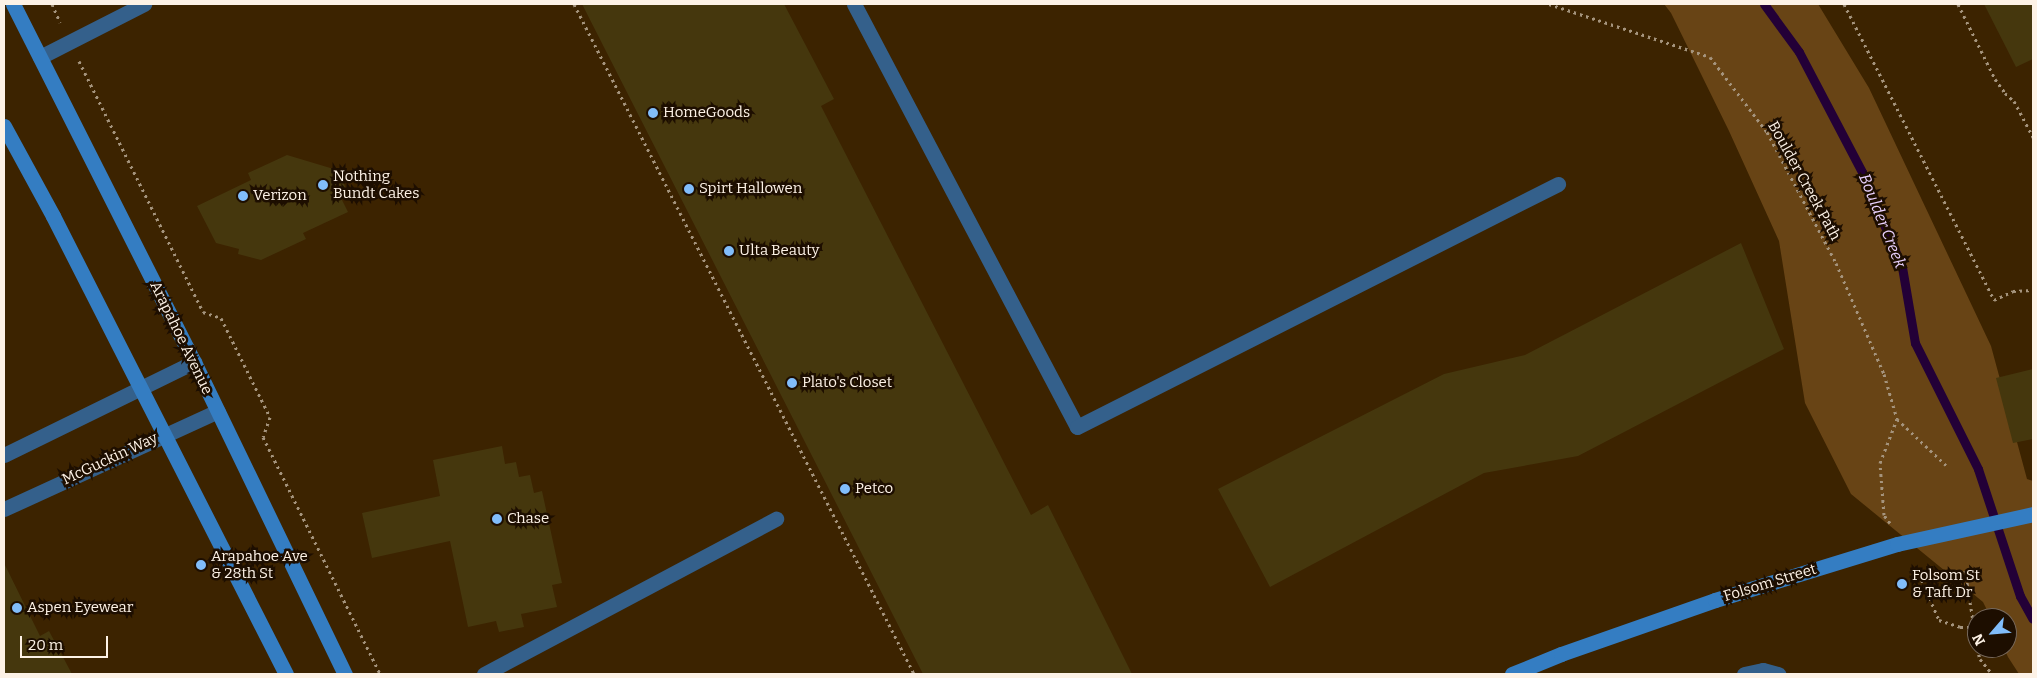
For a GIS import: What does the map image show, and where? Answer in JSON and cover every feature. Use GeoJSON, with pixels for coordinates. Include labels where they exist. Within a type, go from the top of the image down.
{"type":"FeatureCollection","features":[{"type":"Feature","properties":{"kind":"main road","name":"Arapahoe Avenue"},"geometry":{"type":"LineString","coordinates":[[13,4],[194,362],[345,674]]}},
{"type":"Feature","properties":{"kind":"main road"},"geometry":{"type":"LineString","coordinates":[[4,126],[49,208],[286,674]]}},
{"type":"Feature","properties":{"kind":"main road","name":"Folsom Street"},"geometry":{"type":"LineString","coordinates":[[1512,674],[1655,620],[1897,544],[1943,532],[2033,514]]}},
{"type":"Feature","properties":{"kind":"street"},"geometry":{"type":"LineString","coordinates":[[40,57],[68,41],[144,4]]}},
{"type":"Feature","properties":{"kind":"street"},"geometry":{"type":"LineString","coordinates":[[854,4],[1077,427],[1558,184]]}},
{"type":"Feature","properties":{"kind":"street"},"geometry":{"type":"LineString","coordinates":[[4,455],[194,362]]}},
{"type":"Feature","properties":{"kind":"street","name":"McGuckin Way"},"geometry":{"type":"LineString","coordinates":[[4,509],[218,411]]}},
{"type":"Feature","properties":{"kind":"street"},"geometry":{"type":"LineString","coordinates":[[484,674],[776,519]]}},
{"type":"Feature","properties":{"kind":"street"},"geometry":{"type":"LineString","coordinates":[[1744,674],[1763,670],[1778,674]]}},
{"type":"Feature","properties":{"kind":"path"},"geometry":{"type":"LineString","coordinates":[[52,4],[68,41],[203,312],[221,318],[270,417],[263,437],[380,674]]}},
{"type":"Feature","properties":{"kind":"path"},"geometry":{"type":"LineString","coordinates":[[574,4],[914,674]]}},
{"type":"Feature","properties":{"kind":"path","name":"Boulder Creek Path"},"geometry":{"type":"LineString","coordinates":[[1549,4],[1710,58],[1767,132],[1836,263],[1884,374],[1897,419]]}},
{"type":"Feature","properties":{"kind":"path"},"geometry":{"type":"LineString","coordinates":[[1844,4],[1994,300],[2013,291],[2033,290]]}},
{"type":"Feature","properties":{"kind":"path"},"geometry":{"type":"LineString","coordinates":[[1958,4],[1995,79],[2005,93],[2014,101],[2033,138]]}},
{"type":"Feature","properties":{"kind":"path"},"geometry":{"type":"LineString","coordinates":[[1897,544],[1888,519],[1884,515],[1880,463],[1897,419],[1948,467]]}},
{"type":"Feature","properties":{"kind":"path"},"geometry":{"type":"LineString","coordinates":[[1965,570],[1970,608]]}},
{"type":"Feature","properties":{"kind":"path"},"geometry":{"type":"LineString","coordinates":[[1920,574],[1939,620],[1960,627],[1967,627]]}},
{"type":"Feature","properties":{"kind":"path"},"geometry":{"type":"LineString","coordinates":[[1980,658],[1992,674]]}},
{"type":"Feature","properties":{"kind":"shaded area"},"geometry":{"type":"Polygon","coordinates":[[[1664,4],[1818,4],[1869,88],[1991,346],[2027,479],[2033,481],[2033,674],[2019,674],[2009,658],[2017,658],[2017,608],[1986,608],[1983,602],[1851,494],[1805,403],[1779,241],[1729,131],[1671,13],[1664,4]]]}},
{"type":"Feature","properties":{"kind":"building"},"geometry":{"type":"Polygon","coordinates":[[[582,4],[784,4],[834,99],[821,106],[1031,515],[1048,505],[1132,674],[923,674],[582,4]]]}},
{"type":"Feature","properties":{"kind":"building"},"geometry":{"type":"Polygon","coordinates":[[[1984,4],[2033,4],[2033,59],[2016,67],[1984,4]]]}},
{"type":"Feature","properties":{"kind":"building"},"geometry":{"type":"Polygon","coordinates":[[[287,155],[337,170],[346,188],[338,192],[348,212],[303,233],[306,239],[261,260],[238,254],[239,249],[216,243],[197,206],[251,180],[248,173],[287,155]]]}},
{"type":"Feature","properties":{"kind":"building"},"geometry":{"type":"Polygon","coordinates":[[[1741,243],[1784,349],[1578,456],[1484,473],[1270,587],[1218,489],[1444,374],[1525,355],[1741,243]]]}},
{"type":"Feature","properties":{"kind":"building"},"geometry":{"type":"Polygon","coordinates":[[[2033,369],[2033,439],[2013,443],[1996,378],[2033,369]]]}},
{"type":"Feature","properties":{"kind":"building","name":"Chase"},"geometry":{"type":"Polygon","coordinates":[[[502,446],[505,464],[516,462],[519,477],[530,475],[534,493],[542,491],[562,583],[552,585],[557,607],[521,614],[524,627],[499,632],[496,621],[468,627],[450,541],[372,558],[362,513],[440,496],[433,460],[502,446]]]}},
{"type":"Feature","properties":{"kind":"building"},"geometry":{"type":"Polygon","coordinates":[[[4,563],[40,636],[49,631],[72,674],[4,674],[4,563]]]}},
{"type":"Feature","properties":{"kind":"waterway","name":"Boulder Creek"},"geometry":{"type":"LineString","coordinates":[[1764,4],[1799,52],[1862,172],[1902,267],[1915,343],[1978,469],[2020,596],[2033,619]]}},
{"type":"Feature","properties":{"kind":"place","name":"HomeGoods"},"geometry":{"type":"Point","coordinates":[653,113]}},
{"type":"Feature","properties":{"kind":"place","name":"Nothing Bundt Cakes"},"geometry":{"type":"Point","coordinates":[323,185]}},
{"type":"Feature","properties":{"kind":"place","name":"Spirt Hallowen"},"geometry":{"type":"Point","coordinates":[689,189]}},
{"type":"Feature","properties":{"kind":"place","name":"Verizon"},"geometry":{"type":"Point","coordinates":[243,196]}},
{"type":"Feature","properties":{"kind":"place","name":"Ulta Beauty"},"geometry":{"type":"Point","coordinates":[729,251]}},
{"type":"Feature","properties":{"kind":"place","name":"Plato's Closet"},"geometry":{"type":"Point","coordinates":[792,383]}},
{"type":"Feature","properties":{"kind":"place","name":"Petco"},"geometry":{"type":"Point","coordinates":[845,489]}},
{"type":"Feature","properties":{"kind":"place","name":"Chase"},"geometry":{"type":"Point","coordinates":[497,519]}},
{"type":"Feature","properties":{"kind":"place","name":"Arapahoe Ave & 28th St"},"geometry":{"type":"Point","coordinates":[201,565]}},
{"type":"Feature","properties":{"kind":"place","name":"Folsom St & Taft Dr"},"geometry":{"type":"Point","coordinates":[1902,584]}},
{"type":"Feature","properties":{"kind":"place","name":"Aspen Eyewear"},"geometry":{"type":"Point","coordinates":[17,608]}}]}
